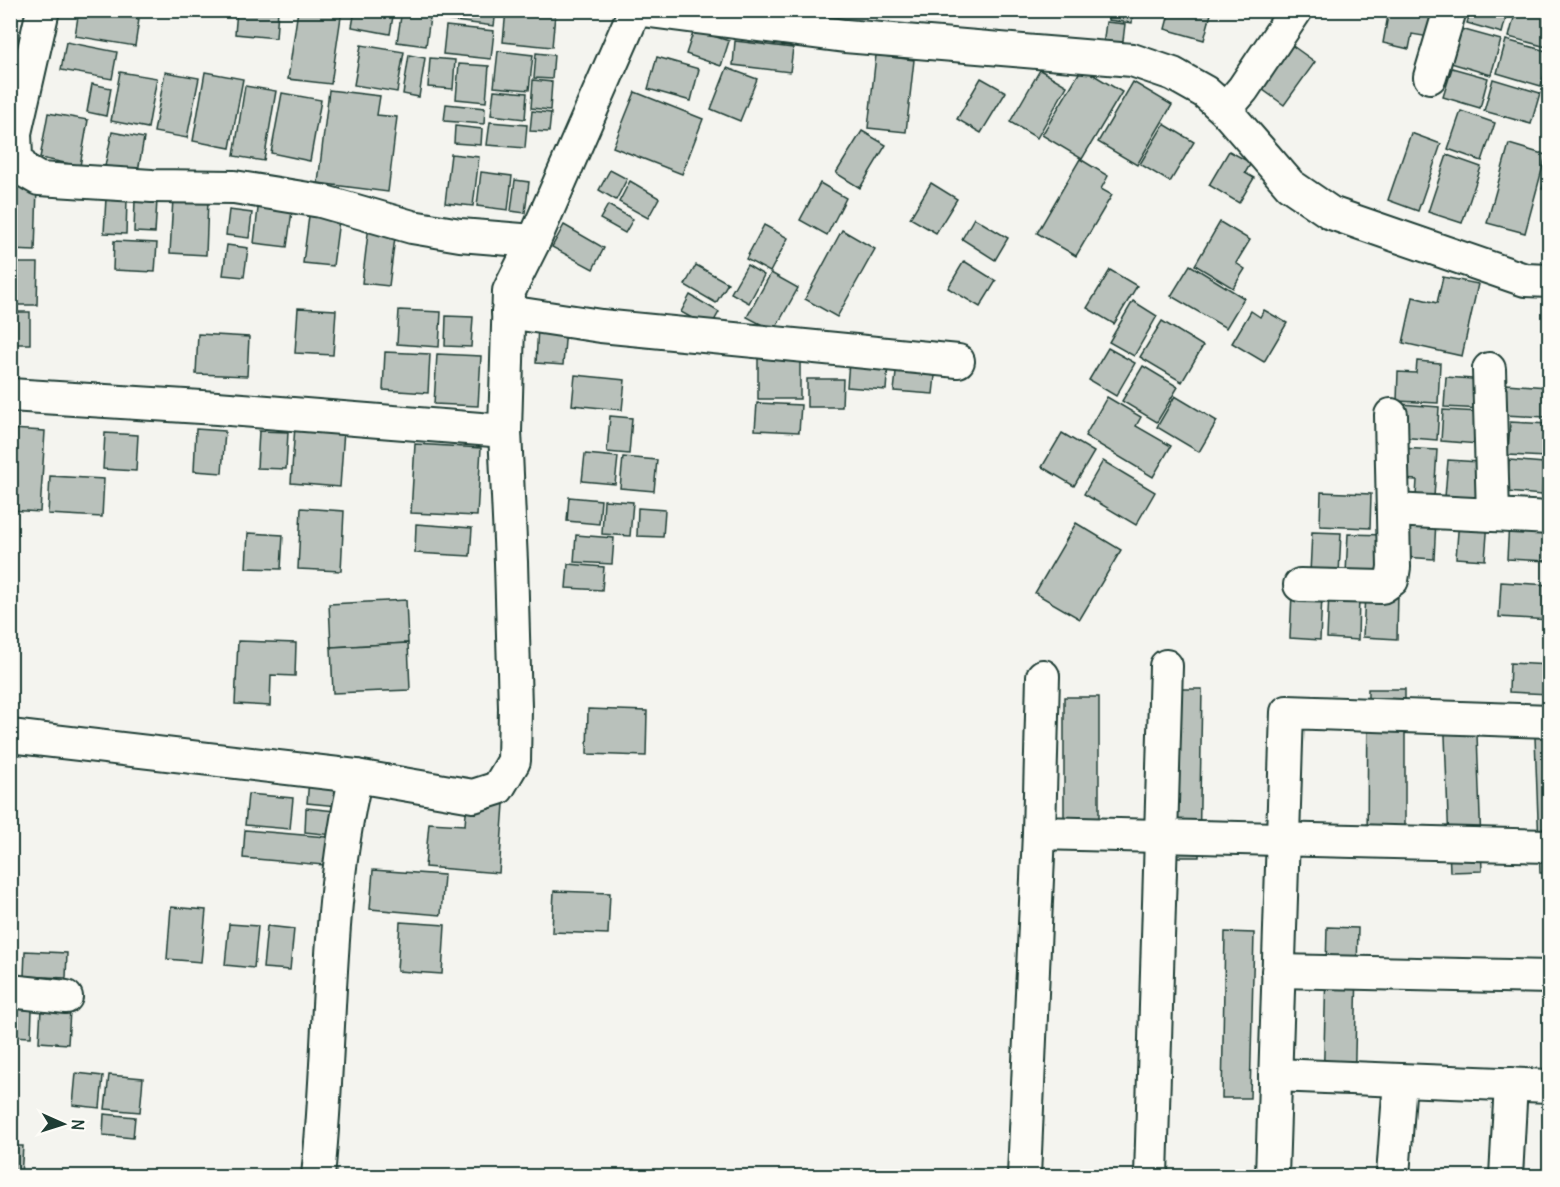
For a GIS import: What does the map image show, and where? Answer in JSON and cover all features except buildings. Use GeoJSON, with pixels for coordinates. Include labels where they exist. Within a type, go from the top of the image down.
{"type":"FeatureCollection","features":[{"type":"Feature","properties":{"kind":"street"},"geometry":{"type":"LineString","coordinates":[[43,10],[15,133],[16,158],[25,171],[39,179],[152,186],[234,187],[321,201],[412,227],[460,236],[534,241]]}},
{"type":"Feature","properties":{"kind":"street"},"geometry":{"type":"LineString","coordinates":[[10,736],[356,776],[473,796],[498,788],[514,760],[515,708],[505,431],[509,291],[534,241],[635,10]]}},
{"type":"Feature","properties":{"kind":"street"},"geometry":{"type":"LineString","coordinates":[[1225,110],[1243,89],[1296,10]]}},
{"type":"Feature","properties":{"kind":"street"},"geometry":{"type":"LineString","coordinates":[[1430,77],[1450,10]]}},
{"type":"Feature","properties":{"kind":"street"},"geometry":{"type":"LineString","coordinates":[[661,11],[845,36],[1132,60],[1173,74],[1205,92],[1225,110],[1290,185],[1331,213],[1525,280],[1550,281]]}},
{"type":"Feature","properties":{"kind":"street"},"geometry":{"type":"LineString","coordinates":[[508,312],[601,326],[958,361]]}},
{"type":"Feature","properties":{"kind":"street"},"geometry":{"type":"LineString","coordinates":[[1490,369],[1493,515]]}},
{"type":"Feature","properties":{"kind":"street"},"geometry":{"type":"LineString","coordinates":[[10,395],[217,408],[505,431]]}},
{"type":"Feature","properties":{"kind":"street"},"geometry":{"type":"LineString","coordinates":[[1300,585],[1382,586],[1392,580],[1394,567],[1391,415]]}},
{"type":"Feature","properties":{"kind":"street"},"geometry":{"type":"LineString","coordinates":[[1393,510],[1550,518]]}},
{"type":"Feature","properties":{"kind":"street"},"geometry":{"type":"LineString","coordinates":[[1151,1176],[1166,666]]}},
{"type":"Feature","properties":{"kind":"street"},"geometry":{"type":"LineString","coordinates":[[1024,1176],[1039,833],[1043,676]]}},
{"type":"Feature","properties":{"kind":"street"},"geometry":{"type":"LineString","coordinates":[[1272,1176],[1287,712],[1550,721]]}},
{"type":"Feature","properties":{"kind":"street"},"geometry":{"type":"LineString","coordinates":[[318,1176],[337,894],[349,806],[356,776]]}},
{"type":"Feature","properties":{"kind":"street"},"geometry":{"type":"LineString","coordinates":[[1039,833],[1550,846]]}},
{"type":"Feature","properties":{"kind":"street"},"geometry":{"type":"LineString","coordinates":[[1278,971],[1550,977]]}},
{"type":"Feature","properties":{"kind":"street"},"geometry":{"type":"LineString","coordinates":[[10,991],[66,997]]}},
{"type":"Feature","properties":{"kind":"street"},"geometry":{"type":"LineString","coordinates":[[1275,1075],[1550,1086]]}},
{"type":"Feature","properties":{"kind":"street"},"geometry":{"type":"LineString","coordinates":[[1393,1176],[1400,1080]]}},
{"type":"Feature","properties":{"kind":"street"},"geometry":{"type":"LineString","coordinates":[[1506,1176],[1511,1084]]}}]}
